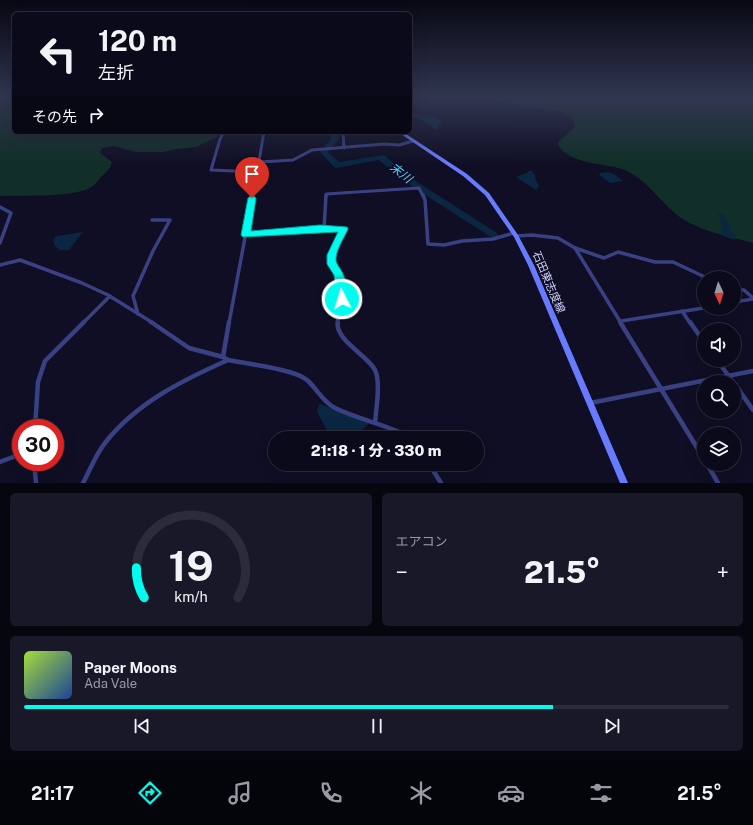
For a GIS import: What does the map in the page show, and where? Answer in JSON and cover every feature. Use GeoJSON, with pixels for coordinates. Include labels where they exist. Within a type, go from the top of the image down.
{"type":"FeatureCollection","features":[{"type":"Feature","properties":{"kind":"main road","name":"石田東志度線"},"geometry":{"type":"LineString","coordinates":[[403,134],[478,185],[496,205],[525,251],[624,483]]}},
{"type":"Feature","properties":{"kind":"street"},"geometry":{"type":"LineString","coordinates":[[223,134],[211,170],[256,172]]}},
{"type":"Feature","properties":{"kind":"street"},"geometry":{"type":"LineString","coordinates":[[222,357],[246,235],[256,172],[260,162],[264,134]]}},
{"type":"Feature","properties":{"kind":"street"},"geometry":{"type":"LineString","coordinates":[[344,134],[344,148]]}},
{"type":"Feature","properties":{"kind":"street"},"geometry":{"type":"LineString","coordinates":[[260,162],[290,160],[312,150],[406,144],[413,141]]}},
{"type":"Feature","properties":{"kind":"street"},"geometry":{"type":"LineString","coordinates":[[324,229],[326,194],[419,188],[425,200],[428,244],[444,245],[462,241],[493,239],[515,235],[532,235],[558,238],[575,248],[604,258],[618,252],[642,260],[654,262],[673,262],[697,273]]}},
{"type":"Feature","properties":{"kind":"street"},"geometry":{"type":"LineString","coordinates":[[0,207],[11,213],[0,243]]}},
{"type":"Feature","properties":{"kind":"street"},"geometry":{"type":"LineString","coordinates":[[139,315],[133,296],[153,251],[170,220],[152,220]]}},
{"type":"Feature","properties":{"kind":"street"},"geometry":{"type":"LineString","coordinates":[[246,235],[273,232],[344,229],[332,255],[332,264],[340,280],[342,299],[337,325],[342,336],[375,369],[378,378],[376,422]]}},
{"type":"Feature","properties":{"kind":"street"},"geometry":{"type":"LineString","coordinates":[[575,248],[697,448]]}},
{"type":"Feature","properties":{"kind":"street"},"geometry":{"type":"LineString","coordinates":[[0,265],[20,260],[82,283],[110,296],[189,348],[228,360],[294,373],[307,380],[322,399],[330,405],[398,431]]}},
{"type":"Feature","properties":{"kind":"street"},"geometry":{"type":"LineString","coordinates":[[741,290],[744,290],[753,298]]}},
{"type":"Feature","properties":{"kind":"street"},"geometry":{"type":"LineString","coordinates":[[36,419],[38,382],[45,361],[110,296]]}},
{"type":"Feature","properties":{"kind":"street"},"geometry":{"type":"LineString","coordinates":[[741,301],[753,298]]}},
{"type":"Feature","properties":{"kind":"street"},"geometry":{"type":"LineString","coordinates":[[621,321],[697,309]]}},
{"type":"Feature","properties":{"kind":"street"},"geometry":{"type":"LineString","coordinates":[[682,311],[697,332]]}},
{"type":"Feature","properties":{"kind":"street"},"geometry":{"type":"LineString","coordinates":[[83,483],[104,444],[124,421],[145,405],[190,378],[228,360]]}},
{"type":"Feature","properties":{"kind":"street"},"geometry":{"type":"LineString","coordinates":[[734,375],[753,371]]}},
{"type":"Feature","properties":{"kind":"street"},"geometry":{"type":"LineString","coordinates":[[590,402],[697,382]]}},
{"type":"Feature","properties":{"kind":"street"},"geometry":{"type":"LineString","coordinates":[[741,393],[753,410]]}},
{"type":"Feature","properties":{"kind":"street"},"geometry":{"type":"LineString","coordinates":[[0,462],[12,457]]}},
{"type":"Feature","properties":{"kind":"street"},"geometry":{"type":"LineString","coordinates":[[35,471],[36,483]]}},
{"type":"Feature","properties":{"kind":"street"},"geometry":{"type":"LineString","coordinates":[[434,471],[441,483]]}},
{"type":"Feature","properties":{"kind":"street"},"geometry":{"type":"LineString","coordinates":[[711,471],[718,483]]}},
{"type":"Feature","properties":{"kind":"green space"},"geometry":{"type":"Polygon","coordinates":[[[0,119],[12,119],[12,134],[217,134],[217,137],[196,147],[164,152],[135,152],[115,146],[102,148],[100,153],[112,162],[111,165],[108,171],[93,186],[86,190],[63,194],[35,196],[0,196],[0,119]]]}},
{"type":"Feature","properties":{"kind":"green space"},"geometry":{"type":"Polygon","coordinates":[[[572,119],[753,119],[753,243],[716,233],[689,223],[673,212],[639,178],[631,173],[622,169],[587,162],[570,156],[563,151],[558,145],[558,142],[574,128],[575,124],[572,119]]]}},
{"type":"Feature","properties":{"kind":"water"},"geometry":{"type":"Polygon","coordinates":[[[420,119],[437,119],[442,122],[436,130],[420,119]]]}},
{"type":"Feature","properties":{"kind":"water"},"geometry":{"type":"Polygon","coordinates":[[[528,171],[532,171],[535,175],[539,186],[536,190],[517,178],[528,171]]]}},
{"type":"Feature","properties":{"kind":"water"},"geometry":{"type":"Polygon","coordinates":[[[608,172],[614,174],[623,181],[610,183],[599,175],[600,173],[608,172]]]}},
{"type":"Feature","properties":{"kind":"water"},"geometry":{"type":"Polygon","coordinates":[[[717,212],[725,216],[725,219],[732,226],[730,226],[731,230],[729,231],[733,233],[736,238],[735,240],[723,236],[720,231],[722,228],[720,223],[722,222],[717,212]]]}},
{"type":"Feature","properties":{"kind":"water"},"geometry":{"type":"Polygon","coordinates":[[[83,232],[69,250],[60,250],[55,246],[53,240],[56,236],[83,232]]]}},
{"type":"Feature","properties":{"kind":"water"},"geometry":{"type":"Polygon","coordinates":[[[319,404],[372,421],[361,431],[326,431],[317,411],[319,404]]]}},
{"type":"Feature","properties":{"kind":"waterway","name":"末川"},"geometry":{"type":"LineString","coordinates":[[334,134],[335,139],[324,152],[337,165],[381,157],[408,180],[494,235]]}},
{"type":"Feature","properties":{"kind":"route"},"geometry":{"type":"LineString","coordinates":[[252,198],[246,235],[320,229],[344,229],[332,255],[332,264],[340,280],[342,299]]}}]}
